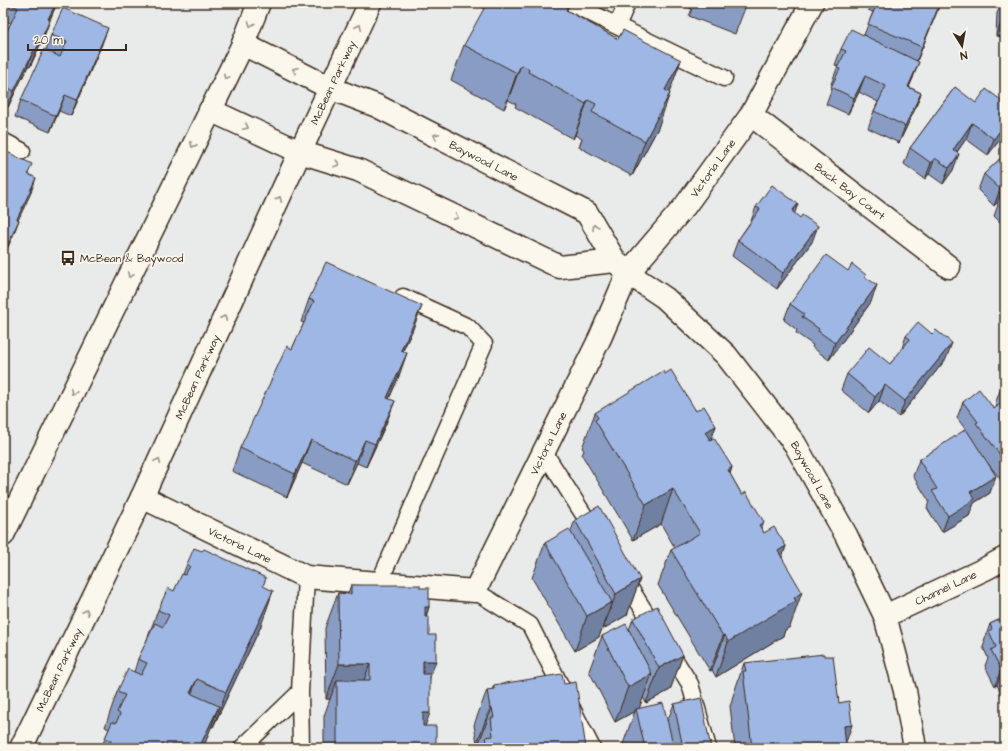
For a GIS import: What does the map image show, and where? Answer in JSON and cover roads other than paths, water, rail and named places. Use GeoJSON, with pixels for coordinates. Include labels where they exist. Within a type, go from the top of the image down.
{"type":"FeatureCollection","features":[{"type":"Feature","properties":{"kind":"street"},"geometry":{"type":"LineString","coordinates":[[3,535],[242,44],[259,3]]}},
{"type":"Feature","properties":{"kind":"street","name":"McBean Parkway"},"geometry":{"type":"LineString","coordinates":[[21,748],[142,497],[370,3]]}},
{"type":"Feature","properties":{"kind":"street","name":"Victoria Lane"},"geometry":{"type":"LineString","coordinates":[[142,497],[306,577],[475,591],[600,338],[621,267],[685,206],[751,115],[812,3]]}},
{"type":"Feature","properties":{"kind":"street","name":"Baywood Lane"},"geometry":{"type":"LineString","coordinates":[[242,44],[330,88],[377,106],[587,213],[621,267],[665,298],[726,355],[795,444],[846,535],[885,616],[905,691],[915,748]]}},
{"type":"Feature","properties":{"kind":"street"},"geometry":{"type":"LineString","coordinates":[[210,110],[300,152],[358,170],[560,267],[621,267]]}},
{"type":"Feature","properties":{"kind":"street","name":"Back Bay Court"},"geometry":{"type":"LineString","coordinates":[[751,115],[949,267]]}},
{"type":"Feature","properties":{"kind":"street","name":"Channel Lane"},"geometry":{"type":"LineString","coordinates":[[885,616],[985,569],[1005,558]]}},
{"type":"Feature","properties":{"kind":"lane"},"geometry":{"type":"LineString","coordinates":[[571,3],[724,78]]}},
{"type":"Feature","properties":{"kind":"lane"},"geometry":{"type":"LineString","coordinates":[[617,26],[627,3]]}},
{"type":"Feature","properties":{"kind":"lane"},"geometry":{"type":"LineString","coordinates":[[3,141],[22,151]]}},
{"type":"Feature","properties":{"kind":"lane"},"geometry":{"type":"LineString","coordinates":[[378,583],[484,344],[468,327],[393,293]]}},
{"type":"Feature","properties":{"kind":"lane"},"geometry":{"type":"LineString","coordinates":[[544,452],[602,545]]}},
{"type":"Feature","properties":{"kind":"lane"},"geometry":{"type":"LineString","coordinates":[[615,565],[690,684],[708,748]]}},
{"type":"Feature","properties":{"kind":"lane"},"geometry":{"type":"LineString","coordinates":[[300,748],[300,692],[306,577]]}},
{"type":"Feature","properties":{"kind":"lane"},"geometry":{"type":"LineString","coordinates":[[475,591],[530,625],[592,748]]}},
{"type":"Feature","properties":{"kind":"lane"},"geometry":{"type":"LineString","coordinates":[[242,748],[300,692]]}},
{"type":"Feature","properties":{"kind":"place","name":"McBean & Baywood"},"geometry":{"type":"Point","coordinates":[68,258]}}]}
